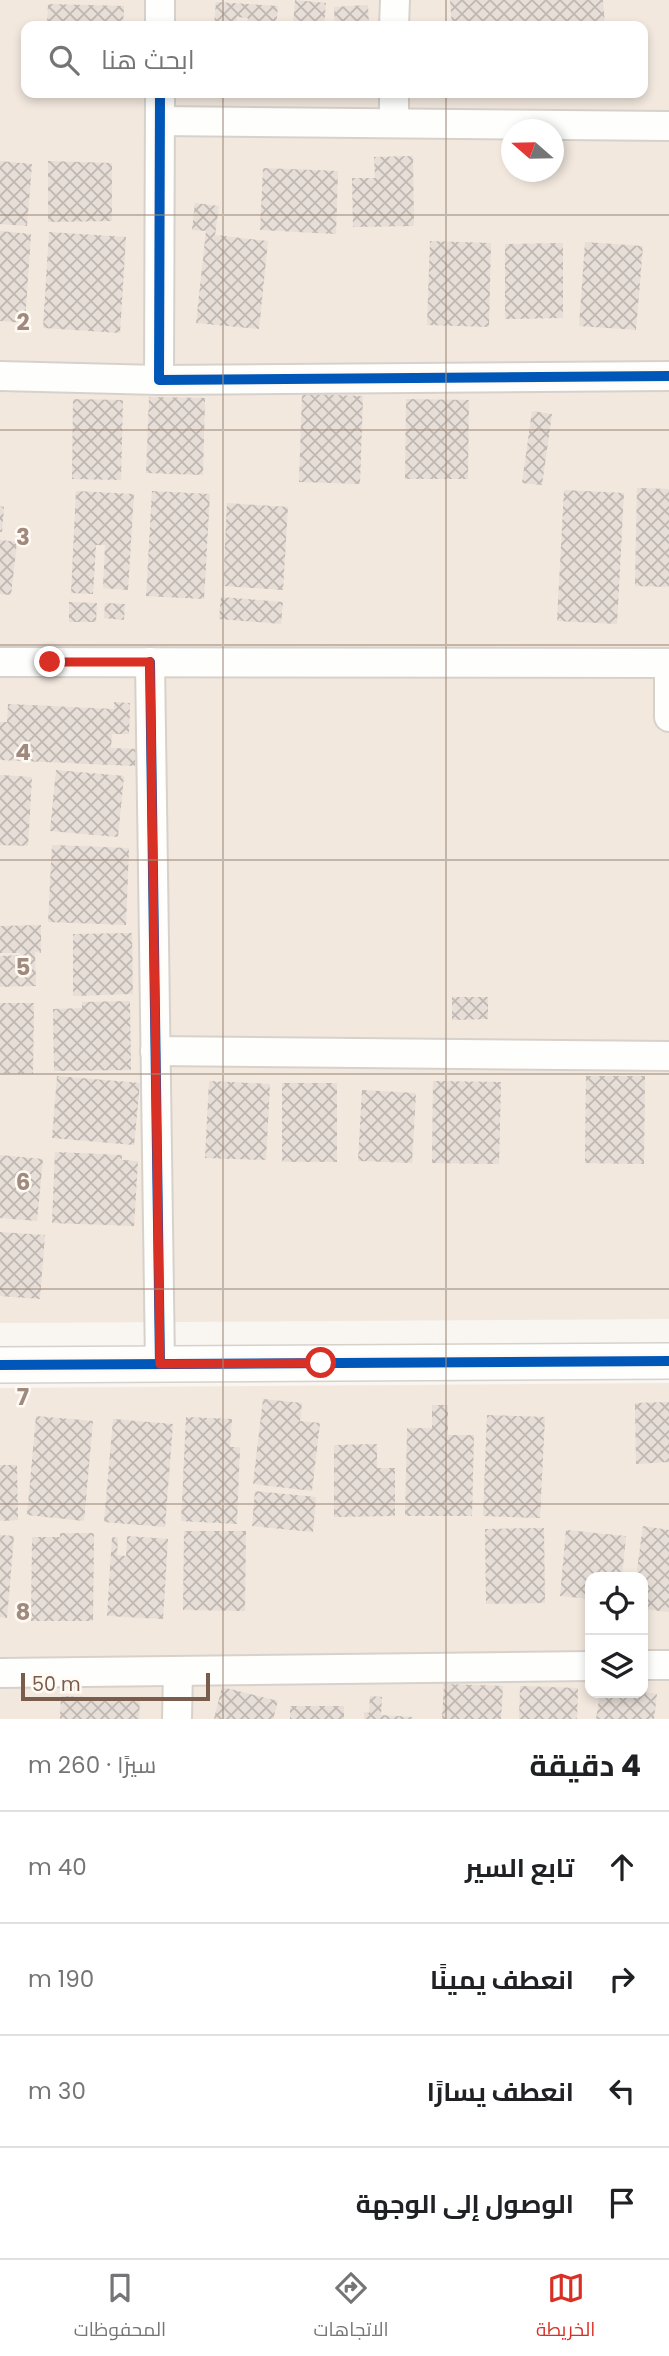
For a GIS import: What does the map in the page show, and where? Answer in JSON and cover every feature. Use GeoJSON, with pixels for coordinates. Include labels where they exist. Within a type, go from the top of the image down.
{"type":"FeatureCollection","features":[{"type":"Feature","properties":{"kind":"street"},"geometry":{"type":"LineString","coordinates":[[160,0],[160,21]]}},
{"type":"Feature","properties":{"kind":"street"},"geometry":{"type":"LineString","coordinates":[[394,21],[395,0]]}},
{"type":"Feature","properties":{"kind":"street"},"geometry":{"type":"LineString","coordinates":[[159,380],[160,98]]}},
{"type":"Feature","properties":{"kind":"street"},"geometry":{"type":"LineString","coordinates":[[394,98],[394,123]]}},
{"type":"Feature","properties":{"kind":"street"},"geometry":{"type":"LineString","coordinates":[[160,121],[669,125]]}},
{"type":"Feature","properties":{"kind":"street"},"geometry":{"type":"LineString","coordinates":[[0,376],[159,380],[669,376]]}},
{"type":"Feature","properties":{"kind":"street"},"geometry":{"type":"LineString","coordinates":[[0,662],[669,663],[669,717]]}},
{"type":"Feature","properties":{"kind":"street"},"geometry":{"type":"LineString","coordinates":[[150,662],[160,1364]]}},
{"type":"Feature","properties":{"kind":"street"},"geometry":{"type":"LineString","coordinates":[[155,1051],[669,1056]]}},
{"type":"Feature","properties":{"kind":"street"},"geometry":{"type":"LineString","coordinates":[[0,1365],[669,1361]]}},
{"type":"Feature","properties":{"kind":"street"},"geometry":{"type":"LineString","coordinates":[[648,1665],[669,1665]]}},
{"type":"Feature","properties":{"kind":"street"},"geometry":{"type":"LineString","coordinates":[[0,1673],[585,1666]]}},
{"type":"Feature","properties":{"kind":"street"},"geometry":{"type":"LineString","coordinates":[[177,1719],[178,1671]]}},
{"type":"Feature","properties":{"kind":"shaded area"},"geometry":{"type":"Polygon","coordinates":[[[0,0],[669,0],[669,1319],[0,1323],[0,0]]]}},
{"type":"Feature","properties":{"kind":"shaded area"},"geometry":{"type":"Polygon","coordinates":[[[669,1383],[669,1719],[0,1719],[0,1388],[669,1383]]]}},
{"type":"Feature","properties":{"kind":"building"},"geometry":{"type":"Polygon","coordinates":[[[295,0],[326,3],[324,21],[293,21],[295,0]]]}},
{"type":"Feature","properties":{"kind":"building"},"geometry":{"type":"Polygon","coordinates":[[[450,0],[603,0],[605,21],[452,21],[450,0]]]}},
{"type":"Feature","properties":{"kind":"building"},"geometry":{"type":"Polygon","coordinates":[[[216,2],[278,6],[276,21],[248,21],[248,18],[237,17],[237,21],[214,21],[216,2]]]}},
{"type":"Feature","properties":{"kind":"building"},"geometry":{"type":"Polygon","coordinates":[[[48,4],[124,6],[123,21],[47,21],[48,4]]]}},
{"type":"Feature","properties":{"kind":"building"},"geometry":{"type":"Polygon","coordinates":[[[368,5],[369,21],[335,21],[334,7],[368,5]]]}},
{"type":"Feature","properties":{"kind":"building"},"geometry":{"type":"Polygon","coordinates":[[[413,156],[414,226],[353,227],[352,178],[375,178],[374,157],[413,156]]]}},
{"type":"Feature","properties":{"kind":"building"},"geometry":{"type":"Polygon","coordinates":[[[0,161],[32,164],[27,226],[0,224],[0,161]]]}},
{"type":"Feature","properties":{"kind":"building"},"geometry":{"type":"Polygon","coordinates":[[[48,161],[112,163],[112,221],[48,222],[48,161]]]}},
{"type":"Feature","properties":{"kind":"building"},"geometry":{"type":"Polygon","coordinates":[[[263,168],[338,171],[336,234],[260,230],[263,168]]]}},
{"type":"Feature","properties":{"kind":"building"},"geometry":{"type":"Polygon","coordinates":[[[195,203],[219,206],[215,235],[268,241],[259,329],[196,323],[206,231],[192,230],[195,203]]]}},
{"type":"Feature","properties":{"kind":"building"},"geometry":{"type":"Polygon","coordinates":[[[0,231],[31,234],[25,323],[0,321],[0,231]]]}},
{"type":"Feature","properties":{"kind":"building"},"geometry":{"type":"Polygon","coordinates":[[[49,232],[126,237],[120,333],[43,328],[49,232]]]}},
{"type":"Feature","properties":{"kind":"building"},"geometry":{"type":"Polygon","coordinates":[[[430,241],[491,243],[489,327],[427,325],[430,241]]]}},
{"type":"Feature","properties":{"kind":"building"},"geometry":{"type":"Polygon","coordinates":[[[585,242],[643,246],[636,330],[579,326],[585,242]]]}},
{"type":"Feature","properties":{"kind":"building"},"geometry":{"type":"Polygon","coordinates":[[[563,243],[563,318],[505,319],[505,244],[563,243]]]}},
{"type":"Feature","properties":{"kind":"building"},"geometry":{"type":"Polygon","coordinates":[[[302,394],[363,396],[360,484],[299,482],[302,394]]]}},
{"type":"Feature","properties":{"kind":"building"},"geometry":{"type":"Polygon","coordinates":[[[149,397],[205,398],[203,475],[146,473],[149,397]]]}},
{"type":"Feature","properties":{"kind":"building"},"geometry":{"type":"Polygon","coordinates":[[[73,399],[123,400],[121,480],[72,479],[73,399]]]}},
{"type":"Feature","properties":{"kind":"building"},"geometry":{"type":"Polygon","coordinates":[[[406,399],[469,400],[468,479],[405,479],[406,399]]]}},
{"type":"Feature","properties":{"kind":"building"},"geometry":{"type":"Polygon","coordinates":[[[532,411],[552,414],[542,485],[522,483],[532,411]]]}},
{"type":"Feature","properties":{"kind":"building"},"geometry":{"type":"Polygon","coordinates":[[[637,488],[669,489],[669,587],[635,586],[637,488]]]}},
{"type":"Feature","properties":{"kind":"building"},"geometry":{"type":"Polygon","coordinates":[[[564,490],[624,493],[617,624],[557,621],[564,490]]]}},
{"type":"Feature","properties":{"kind":"building"},"geometry":{"type":"Polygon","coordinates":[[[76,491],[134,494],[128,590],[103,588],[105,545],[96,545],[93,594],[71,593],[76,491]]]}},
{"type":"Feature","properties":{"kind":"building"},"geometry":{"type":"Polygon","coordinates":[[[152,491],[210,494],[204,599],[146,596],[152,491]]]}},
{"type":"Feature","properties":{"kind":"building"},"geometry":{"type":"Polygon","coordinates":[[[227,503],[288,507],[283,590],[223,586],[227,503]]]}},
{"type":"Feature","properties":{"kind":"building"},"geometry":{"type":"Polygon","coordinates":[[[0,506],[4,507],[2,532],[0,532],[0,506]]]}},
{"type":"Feature","properties":{"kind":"building"},"geometry":{"type":"Polygon","coordinates":[[[0,540],[17,542],[11,595],[0,594],[0,540]]]}},
{"type":"Feature","properties":{"kind":"building"},"geometry":{"type":"Polygon","coordinates":[[[221,597],[283,602],[281,624],[219,619],[221,597]]]}},
{"type":"Feature","properties":{"kind":"building"},"geometry":{"type":"Polygon","coordinates":[[[69,602],[97,603],[96,622],[69,622],[69,602]]]}},
{"type":"Feature","properties":{"kind":"building"},"geometry":{"type":"Polygon","coordinates":[[[105,603],[125,604],[124,620],[104,618],[105,603]]]}},
{"type":"Feature","properties":{"kind":"building"},"geometry":{"type":"Polygon","coordinates":[[[114,702],[130,703],[129,734],[112,734],[111,748],[136,749],[135,766],[0,760],[0,722],[7,722],[8,704],[114,709],[114,702]]]}},
{"type":"Feature","properties":{"kind":"building"},"geometry":{"type":"Polygon","coordinates":[[[56,770],[124,776],[118,837],[50,831],[56,770]]]}},
{"type":"Feature","properties":{"kind":"building"},"geometry":{"type":"Polygon","coordinates":[[[0,775],[32,777],[28,846],[0,845],[0,775]]]}},
{"type":"Feature","properties":{"kind":"building"},"geometry":{"type":"Polygon","coordinates":[[[52,845],[129,848],[126,925],[48,922],[52,845]]]}},
{"type":"Feature","properties":{"kind":"building"},"geometry":{"type":"Polygon","coordinates":[[[41,925],[41,953],[35,952],[36,986],[0,987],[0,956],[20,953],[0,953],[0,926],[41,925]]]}},
{"type":"Feature","properties":{"kind":"building"},"geometry":{"type":"Polygon","coordinates":[[[132,933],[133,994],[73,996],[73,934],[132,933]]]}},
{"type":"Feature","properties":{"kind":"building"},"geometry":{"type":"Polygon","coordinates":[[[452,997],[488,997],[488,1019],[452,1020],[452,997]]]}},
{"type":"Feature","properties":{"kind":"building"},"geometry":{"type":"Polygon","coordinates":[[[130,1001],[131,1070],[54,1071],[53,1009],[82,1008],[82,1002],[130,1001]]]}},
{"type":"Feature","properties":{"kind":"building"},"geometry":{"type":"Polygon","coordinates":[[[0,1003],[34,1003],[33,1074],[0,1073],[0,1003]]]}},
{"type":"Feature","properties":{"kind":"building"},"geometry":{"type":"Polygon","coordinates":[[[57,1076],[140,1083],[134,1145],[52,1138],[57,1076]]]}},
{"type":"Feature","properties":{"kind":"building"},"geometry":{"type":"Polygon","coordinates":[[[586,1076],[645,1076],[644,1164],[585,1163],[586,1076]]]}},
{"type":"Feature","properties":{"kind":"building"},"geometry":{"type":"Polygon","coordinates":[[[209,1081],[270,1084],[266,1160],[205,1158],[209,1081]]]}},
{"type":"Feature","properties":{"kind":"building"},"geometry":{"type":"Polygon","coordinates":[[[433,1081],[501,1082],[499,1164],[432,1163],[433,1081]]]}},
{"type":"Feature","properties":{"kind":"building"},"geometry":{"type":"Polygon","coordinates":[[[282,1083],[337,1083],[337,1162],[282,1162],[282,1083]]]}},
{"type":"Feature","properties":{"kind":"building"},"geometry":{"type":"Polygon","coordinates":[[[362,1090],[416,1093],[412,1163],[358,1161],[362,1090]]]}},
{"type":"Feature","properties":{"kind":"building"},"geometry":{"type":"Polygon","coordinates":[[[55,1152],[122,1155],[122,1160],[138,1161],[134,1226],[52,1223],[55,1152]]]}},
{"type":"Feature","properties":{"kind":"building"},"geometry":{"type":"Polygon","coordinates":[[[0,1155],[43,1159],[37,1221],[0,1218],[0,1155]]]}},
{"type":"Feature","properties":{"kind":"building"},"geometry":{"type":"Polygon","coordinates":[[[0,1232],[45,1235],[40,1299],[0,1296],[0,1232]]]}},
{"type":"Feature","properties":{"kind":"building"},"geometry":{"type":"Polygon","coordinates":[[[263,1399],[302,1403],[300,1421],[320,1423],[312,1491],[253,1484],[263,1399]]]}},
{"type":"Feature","properties":{"kind":"building"},"geometry":{"type":"Polygon","coordinates":[[[669,1402],[669,1462],[636,1464],[635,1403],[669,1402]]]}},
{"type":"Feature","properties":{"kind":"building"},"geometry":{"type":"Polygon","coordinates":[[[432,1405],[448,1405],[448,1435],[474,1435],[472,1516],[405,1516],[407,1428],[432,1428],[432,1405]]]}},
{"type":"Feature","properties":{"kind":"building"},"geometry":{"type":"Polygon","coordinates":[[[487,1415],[545,1417],[540,1518],[483,1516],[487,1415]]]}},
{"type":"Feature","properties":{"kind":"building"},"geometry":{"type":"Polygon","coordinates":[[[36,1416],[93,1421],[84,1521],[27,1515],[36,1416]]]}},
{"type":"Feature","properties":{"kind":"building"},"geometry":{"type":"Polygon","coordinates":[[[186,1417],[232,1419],[230,1447],[240,1447],[237,1524],[181,1521],[186,1417]]]}},
{"type":"Feature","properties":{"kind":"building"},"geometry":{"type":"Polygon","coordinates":[[[113,1419],[173,1424],[165,1527],[104,1522],[113,1419]]]}},
{"type":"Feature","properties":{"kind":"building"},"geometry":{"type":"Polygon","coordinates":[[[377,1444],[377,1468],[395,1468],[395,1516],[334,1517],[334,1445],[377,1444]]]}},
{"type":"Feature","properties":{"kind":"building"},"geometry":{"type":"Polygon","coordinates":[[[0,1465],[17,1465],[18,1520],[0,1521],[0,1465]]]}},
{"type":"Feature","properties":{"kind":"building"},"geometry":{"type":"Polygon","coordinates":[[[255,1491],[316,1497],[313,1532],[252,1526],[255,1491]]]}},
{"type":"Feature","properties":{"kind":"building"},"geometry":{"type":"Polygon","coordinates":[[[643,1526],[669,1530],[669,1612],[648,1610],[648,1572],[637,1572],[643,1526]]]}},
{"type":"Feature","properties":{"kind":"building"},"geometry":{"type":"Polygon","coordinates":[[[544,1528],[545,1603],[486,1604],[485,1529],[544,1528]]]}},
{"type":"Feature","properties":{"kind":"building"},"geometry":{"type":"Polygon","coordinates":[[[566,1530],[626,1536],[622,1572],[585,1572],[585,1598],[560,1596],[566,1530]]]}},
{"type":"Feature","properties":{"kind":"building"},"geometry":{"type":"Polygon","coordinates":[[[184,1531],[246,1531],[245,1611],[183,1610],[184,1531]]]}},
{"type":"Feature","properties":{"kind":"building"},"geometry":{"type":"Polygon","coordinates":[[[60,1533],[94,1533],[93,1621],[31,1621],[32,1537],[60,1537],[60,1533]]]}},
{"type":"Feature","properties":{"kind":"building"},"geometry":{"type":"Polygon","coordinates":[[[0,1535],[14,1536],[7,1618],[0,1617],[0,1535]]]}},
{"type":"Feature","properties":{"kind":"building"},"geometry":{"type":"Polygon","coordinates":[[[127,1536],[168,1539],[163,1619],[107,1616],[112,1537],[118,1538],[117,1555],[126,1556],[127,1536]]]}},
{"type":"Feature","properties":{"kind":"building"},"geometry":{"type":"Polygon","coordinates":[[[444,1684],[503,1686],[501,1719],[442,1719],[444,1684]]]}},
{"type":"Feature","properties":{"kind":"building"},"geometry":{"type":"Polygon","coordinates":[[[520,1686],[578,1688],[577,1719],[519,1719],[520,1686]]]}},
{"type":"Feature","properties":{"kind":"building"},"geometry":{"type":"Polygon","coordinates":[[[222,1687],[278,1701],[273,1719],[214,1719],[222,1687]]]}},
{"type":"Feature","properties":{"kind":"building"},"geometry":{"type":"Polygon","coordinates":[[[648,1693],[657,1694],[654,1719],[596,1719],[599,1698],[648,1698],[648,1693]]]}},
{"type":"Feature","properties":{"kind":"building"},"geometry":{"type":"Polygon","coordinates":[[[61,1696],[140,1699],[139,1719],[60,1719],[61,1696]]]}},
{"type":"Feature","properties":{"kind":"building"},"geometry":{"type":"Polygon","coordinates":[[[370,1696],[382,1697],[381,1715],[413,1719],[364,1719],[364,1712],[369,1713],[370,1696]]]}},
{"type":"Feature","properties":{"kind":"building"},"geometry":{"type":"Polygon","coordinates":[[[290,1706],[344,1706],[344,1719],[290,1719],[290,1706]]]}},
{"type":"Feature","properties":{"kind":"cycle path"},"geometry":{"type":"LineString","coordinates":[[160,98],[159,380],[669,376]]}},
{"type":"Feature","properties":{"kind":"cycle path"},"geometry":{"type":"LineString","coordinates":[[150,662],[160,1364]]}},
{"type":"Feature","properties":{"kind":"cycle path"},"geometry":{"type":"LineString","coordinates":[[0,1365],[669,1361]]}},
{"type":"Feature","properties":{"kind":"route"},"geometry":{"type":"LineString","coordinates":[[50,662],[150,662],[160,1364],[321,1363]]}}]}
